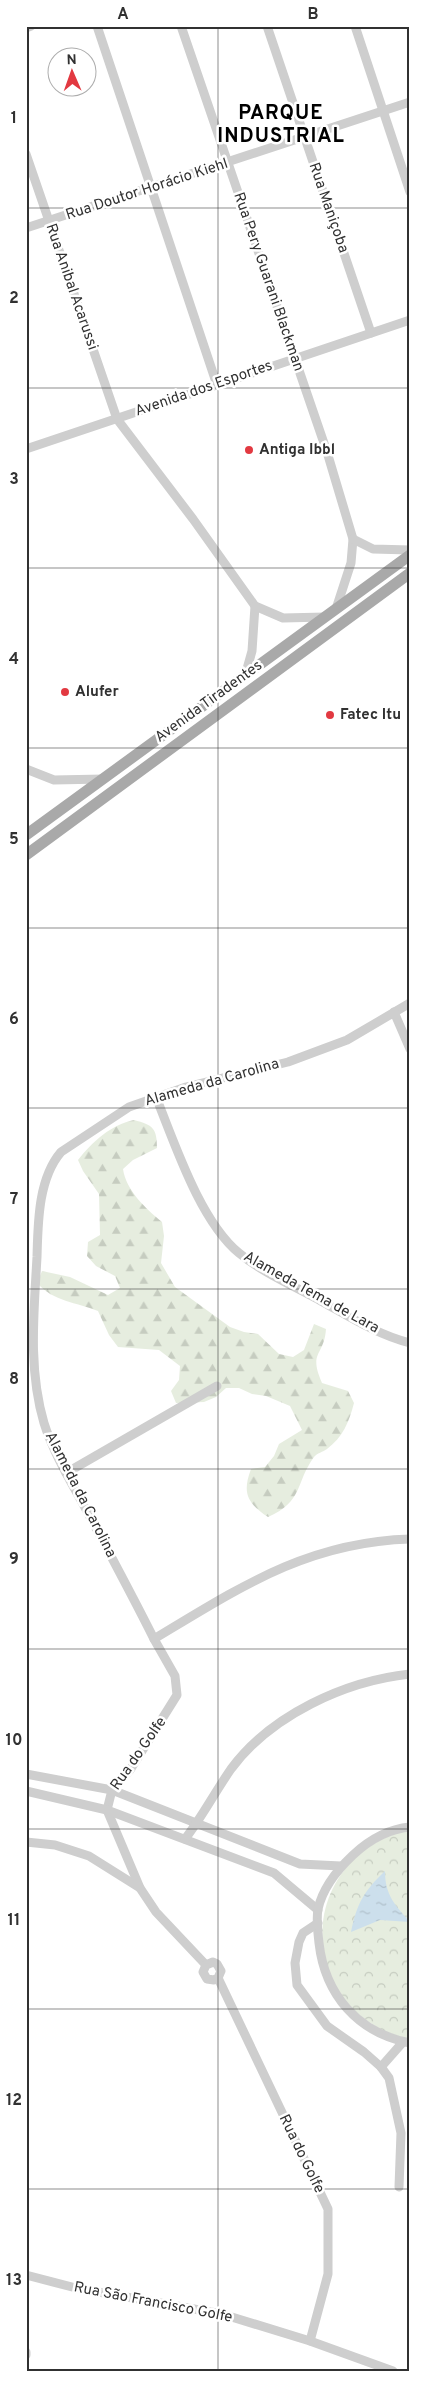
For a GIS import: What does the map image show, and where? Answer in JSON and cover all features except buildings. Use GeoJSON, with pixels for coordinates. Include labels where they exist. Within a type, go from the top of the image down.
{"type":"FeatureCollection","features":[{"type":"Feature","properties":{"kind":"main road","name":"Avenida Tiradentes"},"geometry":{"type":"LineString","coordinates":[[26,835],[410,555]]}},
{"type":"Feature","properties":{"kind":"main road","name":"Avenida Tiradentes"},"geometry":{"type":"LineString","coordinates":[[26,855],[410,573]]}},
{"type":"Feature","properties":{"kind":"street"},"geometry":{"type":"LineString","coordinates":[[26,28],[31,26]]}},
{"type":"Feature","properties":{"kind":"street"},"geometry":{"type":"LineString","coordinates":[[97,26],[217,385]]}},
{"type":"Feature","properties":{"kind":"street","name":"Rua Pery Guarani Blackman"},"geometry":{"type":"LineString","coordinates":[[181,26],[293,358],[327,452],[353,539],[351,563],[336,609]]}},
{"type":"Feature","properties":{"kind":"street","name":"Rua Maniçoba"},"geometry":{"type":"LineString","coordinates":[[267,26],[370,333]]}},
{"type":"Feature","properties":{"kind":"street"},"geometry":{"type":"LineString","coordinates":[[355,26],[410,192]]}},
{"type":"Feature","properties":{"kind":"street","name":"Rua Doutor Horácio Kiehl"},"geometry":{"type":"LineString","coordinates":[[26,228],[150,189],[410,102]]}},
{"type":"Feature","properties":{"kind":"street","name":"Rua Anibal Acarussi"},"geometry":{"type":"LineString","coordinates":[[26,154],[117,419],[193,519],[255,606]]}},
{"type":"Feature","properties":{"kind":"street","name":"Avenida dos Esportes"},"geometry":{"type":"LineString","coordinates":[[26,449],[410,320]]}},
{"type":"Feature","properties":{"kind":"street"},"geometry":{"type":"LineString","coordinates":[[353,539],[373,549],[410,550]]}},
{"type":"Feature","properties":{"kind":"street"},"geometry":{"type":"LineString","coordinates":[[245,676],[252,651],[255,606],[283,618],[325,617]]}},
{"type":"Feature","properties":{"kind":"street"},"geometry":{"type":"LineString","coordinates":[[26,769],[54,780],[103,779]]}},
{"type":"Feature","properties":{"kind":"street","name":"Alameda da Carolina"},"geometry":{"type":"LineString","coordinates":[[154,1639],[66,1473],[44,1423],[34,1364],[38,1235],[46,1177],[52,1162],[61,1152],[83,1136],[129,1107],[186,1087],[288,1062],[347,1040],[410,1003]]}},
{"type":"Feature","properties":{"kind":"street"},"geometry":{"type":"LineString","coordinates":[[394,1012],[410,1049]]}},
{"type":"Feature","properties":{"kind":"street","name":"Alameda Tema de Lara"},"geometry":{"type":"LineString","coordinates":[[156,1097],[184,1166],[203,1204],[215,1226],[240,1254],[270,1273],[375,1331],[410,1343]]}},
{"type":"Feature","properties":{"kind":"street"},"geometry":{"type":"LineString","coordinates":[[66,1473],[217,1386]]}},
{"type":"Feature","properties":{"kind":"street"},"geometry":{"type":"LineString","coordinates":[[154,1639],[246,1584],[282,1567],[344,1547],[410,1539]]}},
{"type":"Feature","properties":{"kind":"street","name":"Rua do Golfe"},"geometry":{"type":"LineString","coordinates":[[154,1639],[175,1676],[177,1695],[130,1770],[112,1790],[107,1810],[140,1888],[156,1912],[206,1965],[203,1972],[207,1979],[218,1978],[328,2209],[328,2274],[310,2341]]}},
{"type":"Feature","properties":{"kind":"street"},"geometry":{"type":"LineString","coordinates":[[185,1839],[232,1768],[258,1742],[281,1723],[311,1704],[344,1689],[368,1681],[410,1674]]}},
{"type":"Feature","properties":{"kind":"street"},"geometry":{"type":"LineString","coordinates":[[26,1774],[112,1790],[300,1864],[341,1866]]}},
{"type":"Feature","properties":{"kind":"street"},"geometry":{"type":"LineString","coordinates":[[26,1791],[107,1810],[274,1873],[318,1910]]}},
{"type":"Feature","properties":{"kind":"street"},"geometry":{"type":"LineString","coordinates":[[406,2042],[391,2039],[360,2022],[336,1996],[322,1965],[318,1910],[327,1885],[341,1866],[366,1843],[397,1828],[410,1826]]}},
{"type":"Feature","properties":{"kind":"street"},"geometry":{"type":"LineString","coordinates":[[26,1842],[55,1845],[89,1856],[140,1888]]}},
{"type":"Feature","properties":{"kind":"street"},"geometry":{"type":"LineString","coordinates":[[318,1923],[303,1933],[299,1942],[295,1963],[297,1985],[327,2026],[364,2052],[381,2067],[389,2078],[401,2134],[399,2187]]}},
{"type":"Feature","properties":{"kind":"street"},"geometry":{"type":"LineString","coordinates":[[381,2067],[406,2042]]}},
{"type":"Feature","properties":{"kind":"street","name":"Rua São Francisco Golfe"},"geometry":{"type":"LineString","coordinates":[[26,2274],[84,2290],[195,2308],[310,2341],[393,2371]]}},
{"type":"Feature","properties":{"kind":"green space"},"geometry":{"type":"Polygon","coordinates":[[[134,1120],[153,1128],[157,1148],[133,1160],[123,1169],[128,1184],[137,1198],[162,1222],[164,1236],[161,1263],[175,1287],[230,1327],[258,1334],[279,1354],[293,1357],[304,1350],[314,1324],[326,1329],[323,1345],[317,1359],[318,1373],[322,1383],[348,1391],[354,1403],[341,1434],[333,1444],[314,1457],[288,1505],[268,1517],[255,1507],[248,1497],[248,1477],[251,1469],[265,1467],[274,1456],[279,1444],[302,1430],[290,1406],[239,1388],[226,1388],[216,1397],[204,1402],[176,1403],[171,1391],[179,1380],[180,1366],[159,1350],[118,1347],[109,1335],[98,1311],[58,1298],[37,1283],[42,1271],[70,1277],[108,1295],[120,1288],[115,1276],[96,1266],[87,1256],[88,1242],[100,1235],[99,1194],[83,1171],[78,1160],[110,1130],[118,1125],[134,1120]]]}},
{"type":"Feature","properties":{"kind":"green space"},"geometry":{"type":"Polygon","coordinates":[[[410,1830],[410,2039],[380,2029],[356,2012],[338,1990],[327,1965],[322,1937],[325,1909],[336,1882],[356,1857],[381,1840],[410,1830]]]}},
{"type":"Feature","properties":{"kind":"water"},"geometry":{"type":"Polygon","coordinates":[[[385,1871],[389,1893],[395,1905],[410,1922],[380,1920],[351,1932],[362,1898],[385,1871]]]}},
{"type":"Feature","properties":{"kind":"place","name":"Antiga Ibbl"},"geometry":{"type":"Point","coordinates":[249,450]}},
{"type":"Feature","properties":{"kind":"place","name":"Alufer"},"geometry":{"type":"Point","coordinates":[65,692]}},
{"type":"Feature","properties":{"kind":"place","name":"Fatec Itu"},"geometry":{"type":"Point","coordinates":[330,715]}},
{"type":"Feature","properties":{"kind":"district","name":"PARQUE INDUSTRIAL"},"geometry":{"type":"Point","coordinates":[281,126]}}]}
